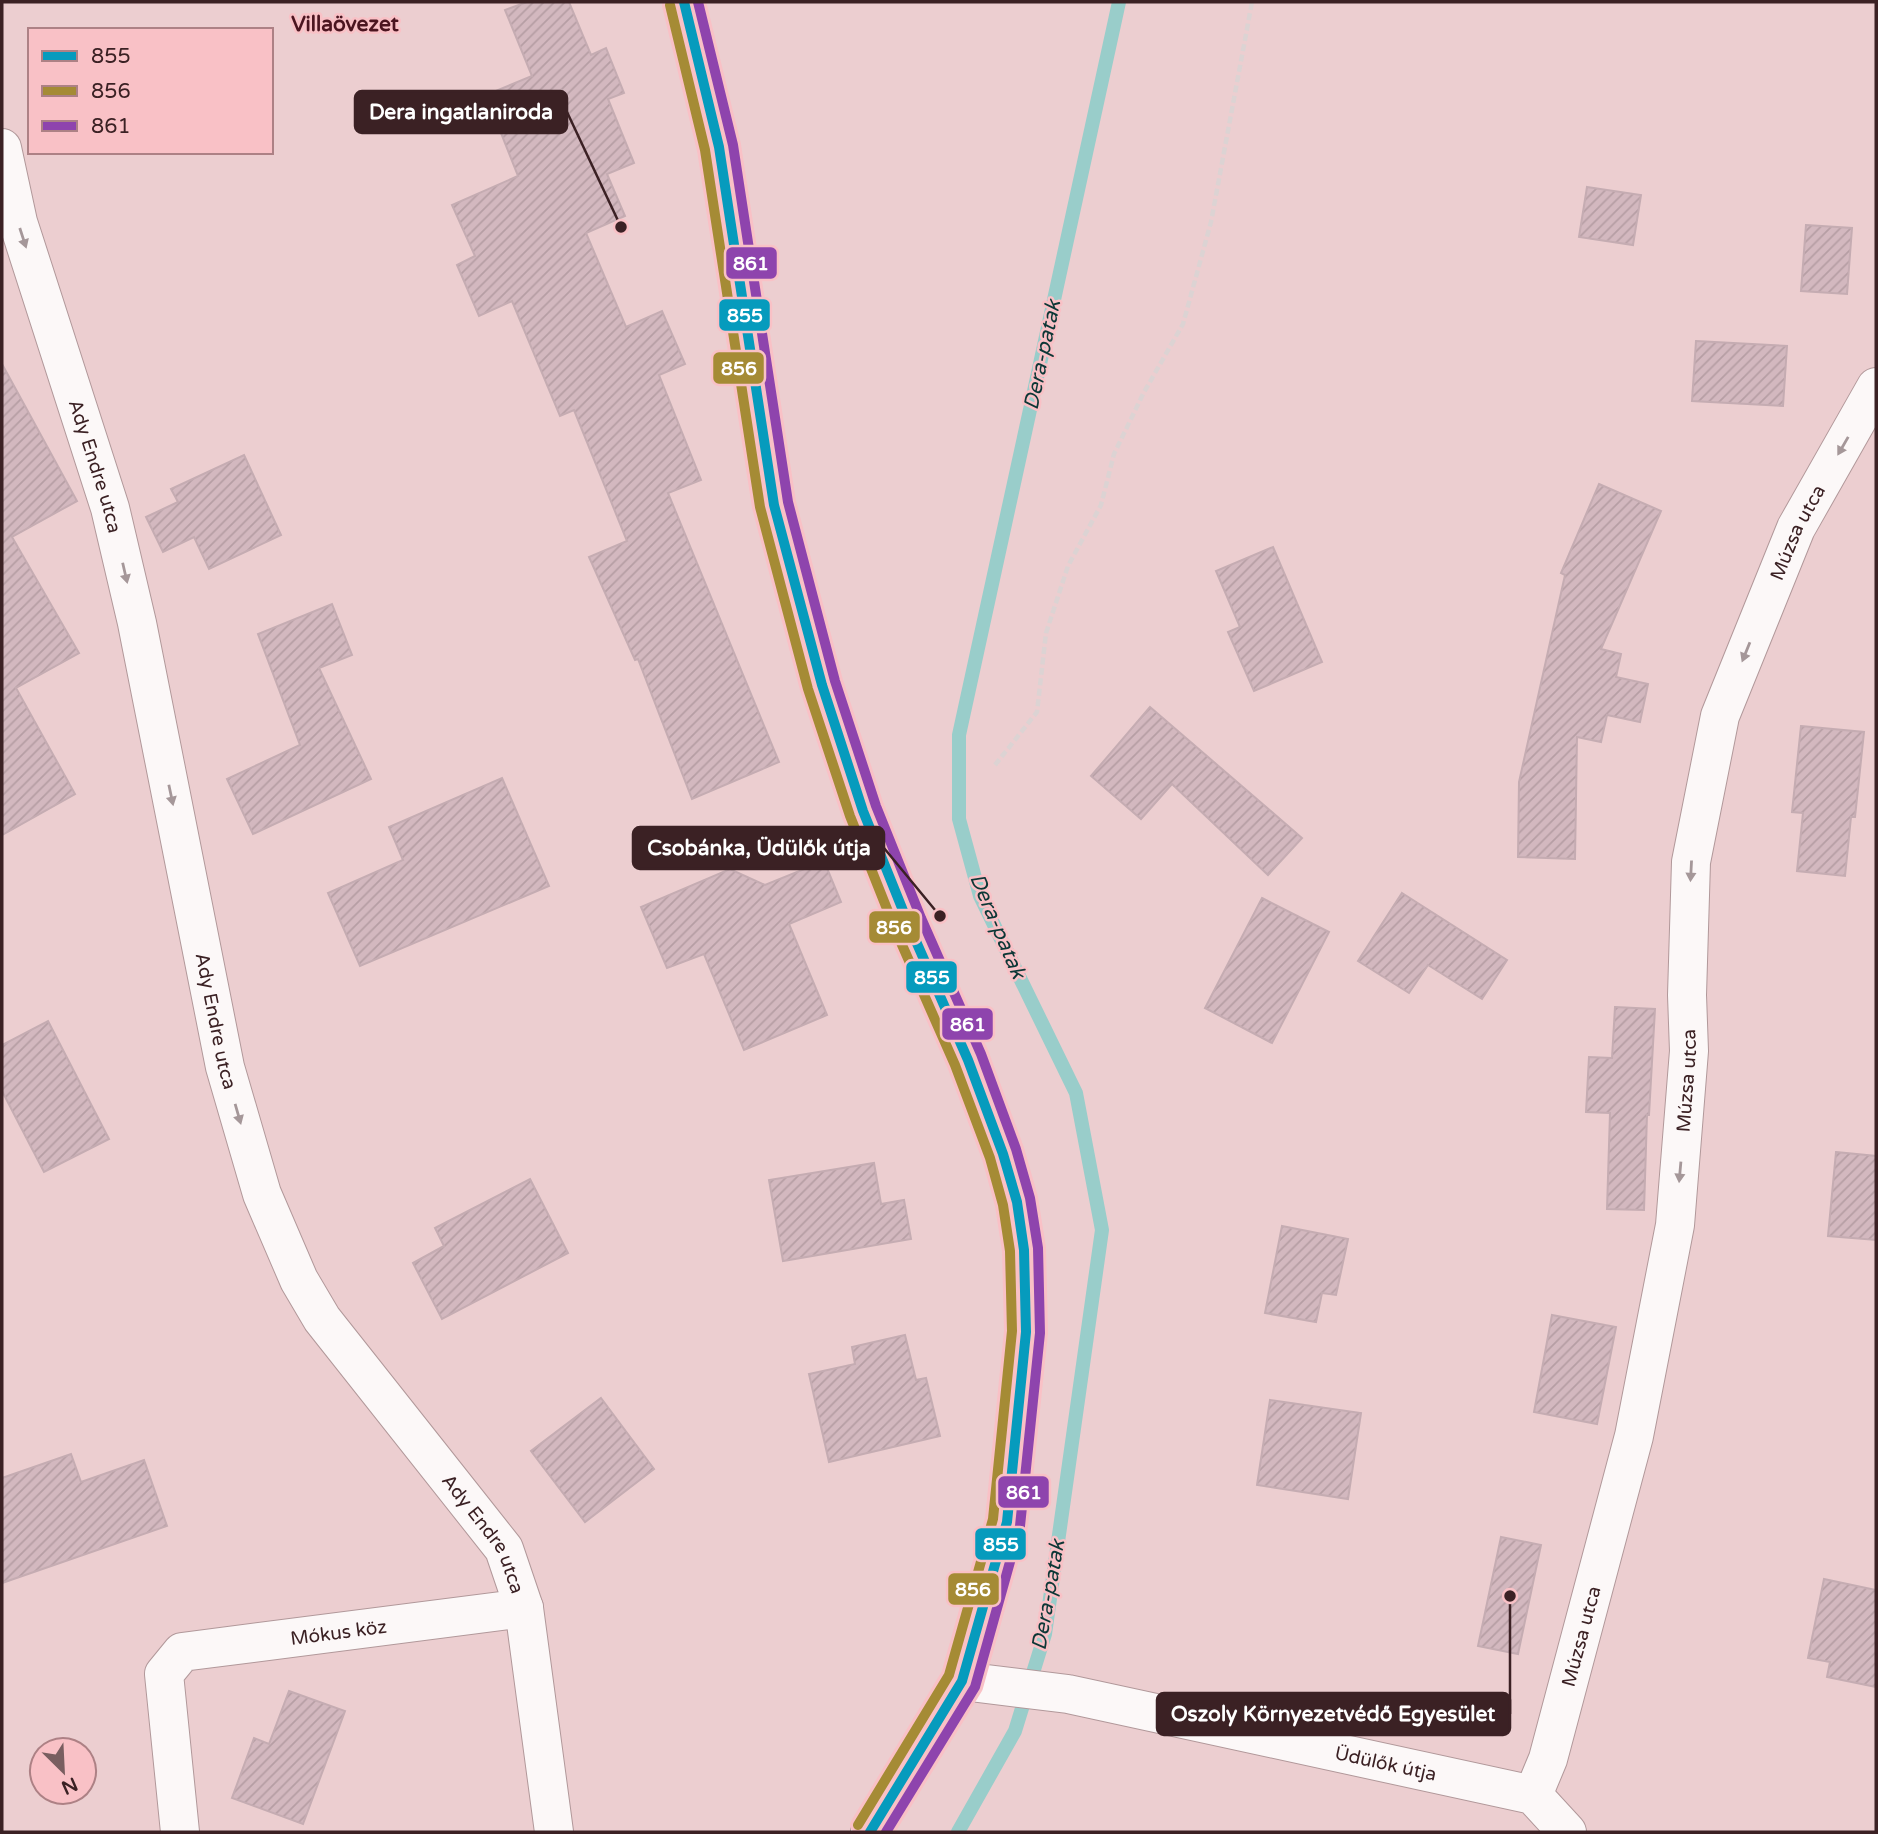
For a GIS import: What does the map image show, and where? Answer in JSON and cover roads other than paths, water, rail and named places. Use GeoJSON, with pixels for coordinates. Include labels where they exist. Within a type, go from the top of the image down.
{"type":"FeatureCollection","features":[{"type":"Feature","properties":{"kind":"street"},"geometry":{"type":"LineString","coordinates":[[684,2],[719,147],[774,505],[822,685],[863,811],[968,1060],[1003,1154],[1017,1202],[1024,1250],[1026,1332],[1007,1522],[980,1684],[870,1832]]}},
{"type":"Feature","properties":{"kind":"street","name":"Ady Endre utca"},"geometry":{"type":"LineString","coordinates":[[2,148],[18,222],[110,508],[137,623],[225,1067],[262,1195],[299,1280],[322,1319],[504,1549],[524,1608],[554,1832]]}},
{"type":"Feature","properties":{"kind":"street","name":"Múzsa utca"},"geometry":{"type":"LineString","coordinates":[[1533,1795],[1548,1759],[1634,1436],[1675,1225],[1689,1051],[1687,995],[1691,862],[1720,716],[1796,528],[1876,387]]}},
{"type":"Feature","properties":{"kind":"street","name":"Mókus köz"},"geometry":{"type":"LineString","coordinates":[[180,1832],[164,1674],[182,1652],[524,1608]]}},
{"type":"Feature","properties":{"kind":"street","name":"Üdülők útja"},"geometry":{"type":"LineString","coordinates":[[980,1684],[1068,1695],[1533,1795]]}},
{"type":"Feature","properties":{"kind":"street"},"geometry":{"type":"LineString","coordinates":[[1533,1795],[1567,1832]]}},
{"type":"Feature","properties":{"kind":"waterway","name":"Dera-patak"},"geometry":{"type":"LineString","coordinates":[[958,1832],[1015,1731],[1045,1634],[1102,1230],[1076,1093],[980,896],[959,819],[959,735],[1119,2]]}},
{"type":"Feature","properties":{"kind":"place","name":"Dera ingatlaniroda"},"geometry":{"type":"Point","coordinates":[621,227]}},
{"type":"Feature","properties":{"kind":"place","name":"Csobánka, Üdülők útja"},"geometry":{"type":"Point","coordinates":[940,916]}},
{"type":"Feature","properties":{"kind":"place","name":"Oszoly Környezetvédő Egyesület"},"geometry":{"type":"Point","coordinates":[1510,1596]}},
{"type":"Feature","properties":{"kind":"district","name":"Villaövezet"},"geometry":{"type":"Point","coordinates":[345,24]}}]}
